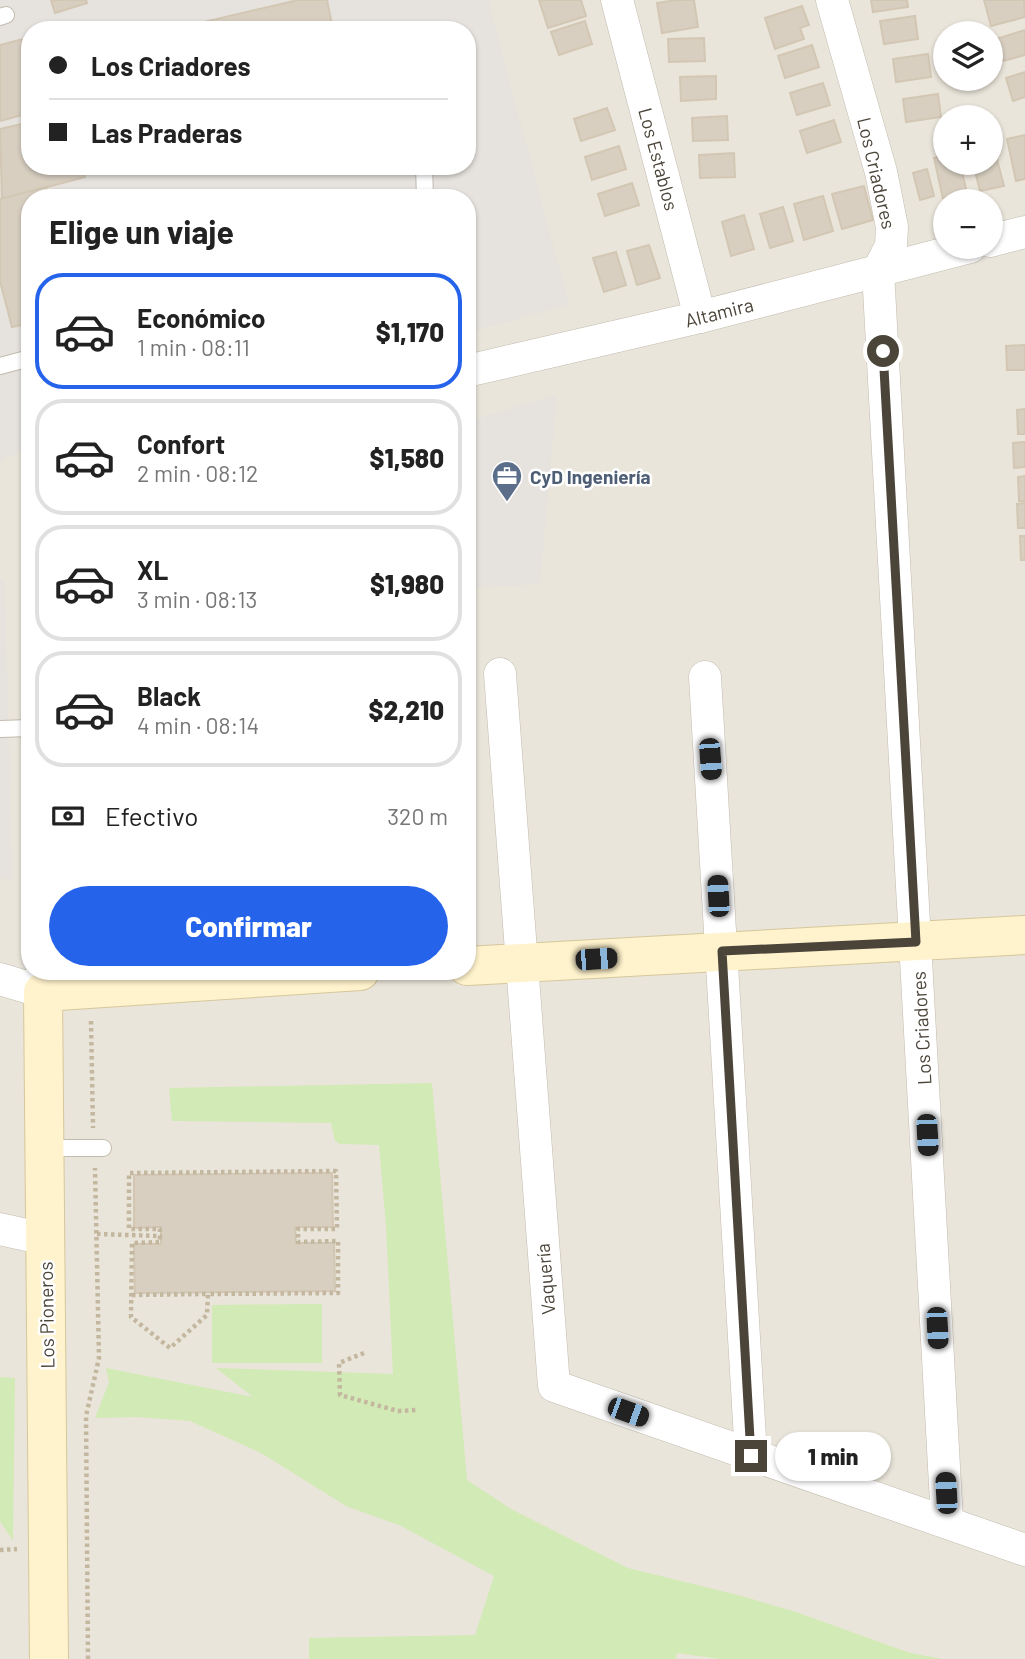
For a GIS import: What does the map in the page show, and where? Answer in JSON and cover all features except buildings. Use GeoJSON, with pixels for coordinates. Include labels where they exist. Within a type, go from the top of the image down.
{"type":"FeatureCollection","features":[{"type":"Feature","properties":{"kind":"street","name":"Los Establos"},"geometry":{"type":"LineString","coordinates":[[617,0],[701,317]]}},
{"type":"Feature","properties":{"kind":"street","name":"Los Criadores"},"geometry":{"type":"LineString","coordinates":[[832,0],[881,172],[892,227],[891,246],[878,271],[947,1521]]}},
{"type":"Feature","properties":{"kind":"street"},"geometry":{"type":"LineString","coordinates":[[1003,238],[1025,232]]}},
{"type":"Feature","properties":{"kind":"street","name":"Altamira"},"geometry":{"type":"LineString","coordinates":[[476,369],[701,317],[933,257]]}},
{"type":"Feature","properties":{"kind":"street","name":"Vaquería"},"geometry":{"type":"LineString","coordinates":[[500,674],[554,1386],[1025,1550]]}},
{"type":"Feature","properties":{"kind":"street"},"geometry":{"type":"LineString","coordinates":[[705,677],[751,1456]]}},
{"type":"Feature","properties":{"kind":"street"},"geometry":{"type":"LineString","coordinates":[[476,965],[1025,936]]}},
{"type":"Feature","properties":{"kind":"street"},"geometry":{"type":"LineString","coordinates":[[0,979],[90,989],[223,980]]}},
{"type":"Feature","properties":{"kind":"street","name":"Los Pioneros"},"geometry":{"type":"LineString","coordinates":[[42,982],[49,1659]]}},
{"type":"Feature","properties":{"kind":"street"},"geometry":{"type":"LineString","coordinates":[[0,1229],[46,1239]]}},
{"type":"Feature","properties":{"kind":"lane"},"geometry":{"type":"LineString","coordinates":[[0,366],[21,360]]}},
{"type":"Feature","properties":{"kind":"lane"},"geometry":{"type":"LineString","coordinates":[[0,729],[21,728]]}},
{"type":"Feature","properties":{"kind":"lane"},"geometry":{"type":"LineString","coordinates":[[44,1148],[99,1148]]}},
{"type":"Feature","properties":{"kind":"path"},"geometry":{"type":"LineString","coordinates":[[88,1659],[86,1416],[99,1358],[99,1148],[90,989]]}},
{"type":"Feature","properties":{"kind":"path"},"geometry":{"type":"LineString","coordinates":[[132,1295],[208,1294],[338,1293],[338,1241],[298,1242],[298,1229],[337,1229],[336,1171],[129,1173],[129,1229],[160,1229],[160,1242],[132,1243],[131,1317],[170,1348],[207,1315],[208,1294]]}},
{"type":"Feature","properties":{"kind":"path"},"geometry":{"type":"LineString","coordinates":[[97,1234],[160,1236]]}},
{"type":"Feature","properties":{"kind":"path"},"geometry":{"type":"LineString","coordinates":[[364,1353],[339,1363],[340,1395],[398,1411],[417,1410]]}},
{"type":"Feature","properties":{"kind":"shaded area"},"geometry":{"type":"Polygon","coordinates":[[[0,0],[1025,0],[1025,1659],[0,1659],[0,0]]]}},
{"type":"Feature","properties":{"kind":"shaded area"},"geometry":{"type":"Polygon","coordinates":[[[0,0],[488,0],[569,305],[476,331],[476,189],[21,189],[21,454],[2,459],[0,467],[0,0]]]}},
{"type":"Feature","properties":{"kind":"shaded area","name":"CyD Ingeniería"},"geometry":{"type":"Polygon","coordinates":[[[557,394],[540,584],[476,588],[476,419],[557,394]]]}},
{"type":"Feature","properties":{"kind":"shaded area"},"geometry":{"type":"Polygon","coordinates":[[[0,578],[5,581],[12,881],[0,878],[0,578]]]}},
{"type":"Feature","properties":{"kind":"green space"},"geometry":{"type":"Polygon","coordinates":[[[432,1083],[467,1480],[511,1509],[628,1568],[738,1595],[796,1612],[910,1653],[943,1659],[720,1659],[677,1653],[676,1659],[309,1659],[309,1638],[475,1635],[494,1576],[401,1526],[346,1506],[261,1453],[190,1421],[137,1417],[95,1418],[109,1382],[106,1368],[253,1397],[216,1368],[393,1374],[379,1145],[340,1144],[335,1141],[331,1123],[172,1121],[169,1088],[432,1083]]]}},
{"type":"Feature","properties":{"kind":"green space"},"geometry":{"type":"Polygon","coordinates":[[[322,1304],[322,1363],[212,1363],[212,1305],[322,1304]]]}},
{"type":"Feature","properties":{"kind":"green space"},"geometry":{"type":"Polygon","coordinates":[[[0,1377],[15,1378],[13,1541],[0,1521],[0,1377]]]}},
{"type":"Feature","properties":{"kind":"place","name":"CyD Ingeniería"},"geometry":{"type":"Point","coordinates":[507,503]}},
{"type":"Feature","properties":{"kind":"route"},"geometry":{"type":"LineString","coordinates":[[751,1456],[722,951],[916,942],[883,351]]}}]}
